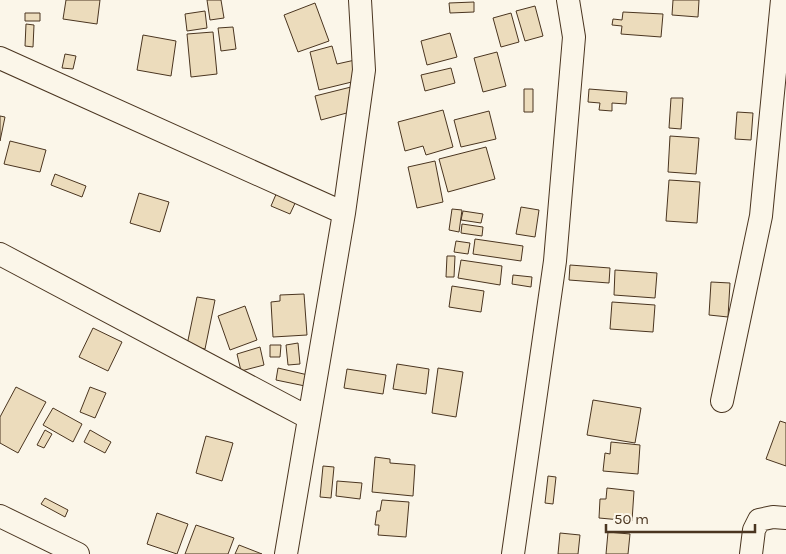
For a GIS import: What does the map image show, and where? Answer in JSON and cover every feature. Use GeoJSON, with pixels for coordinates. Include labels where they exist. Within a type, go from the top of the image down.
{"type":"FeatureCollection","features":[{"type":"Feature","properties":{"kind":"street"},"geometry":{"type":"LineString","coordinates":[[286,554],[344,212],[364,70],[360,0]]}},
{"type":"Feature","properties":{"kind":"street"},"geometry":{"type":"LineString","coordinates":[[513,554],[555,261],[574,37],[568,0]]}},
{"type":"Feature","properties":{"kind":"street"},"geometry":{"type":"LineString","coordinates":[[722,402],[761,216],[782,0]]}},
{"type":"Feature","properties":{"kind":"street"},"geometry":{"type":"LineString","coordinates":[[0,58],[344,212]]}},
{"type":"Feature","properties":{"kind":"street"},"geometry":{"type":"LineString","coordinates":[[0,254],[309,418]]}},
{"type":"Feature","properties":{"kind":"street"},"geometry":{"type":"LineString","coordinates":[[0,516],[78,554]]}},
{"type":"Feature","properties":{"kind":"street"},"geometry":{"type":"LineString","coordinates":[[751,554],[754,530],[759,520],[773,517],[786,518]]}},
{"type":"Feature","properties":{"kind":"building"},"geometry":{"type":"Polygon","coordinates":[[[66,0],[100,0],[97,24],[63,19],[66,0]]]}},
{"type":"Feature","properties":{"kind":"building"},"geometry":{"type":"Polygon","coordinates":[[[207,0],[221,0],[224,18],[210,20],[207,0]]]}},
{"type":"Feature","properties":{"kind":"building"},"geometry":{"type":"Polygon","coordinates":[[[673,0],[699,0],[698,17],[672,15],[673,0]]]}},
{"type":"Feature","properties":{"kind":"building"},"geometry":{"type":"Polygon","coordinates":[[[474,2],[474,12],[450,13],[449,3],[474,2]]]}},
{"type":"Feature","properties":{"kind":"building"},"geometry":{"type":"Polygon","coordinates":[[[315,3],[329,41],[298,52],[284,15],[315,3]]]}},
{"type":"Feature","properties":{"kind":"building"},"geometry":{"type":"Polygon","coordinates":[[[535,6],[543,36],[525,41],[516,11],[535,6]]]}},
{"type":"Feature","properties":{"kind":"building"},"geometry":{"type":"Polygon","coordinates":[[[205,11],[207,28],[187,31],[185,14],[205,11]]]}},
{"type":"Feature","properties":{"kind":"building"},"geometry":{"type":"Polygon","coordinates":[[[623,12],[663,14],[661,37],[621,34],[622,26],[612,25],[613,19],[622,20],[623,12]]]}},
{"type":"Feature","properties":{"kind":"building"},"geometry":{"type":"Polygon","coordinates":[[[25,13],[40,13],[40,21],[25,21],[25,13]]]}},
{"type":"Feature","properties":{"kind":"building"},"geometry":{"type":"Polygon","coordinates":[[[511,13],[519,42],[501,47],[493,18],[511,13]]]}},
{"type":"Feature","properties":{"kind":"building"},"geometry":{"type":"Polygon","coordinates":[[[26,24],[34,25],[33,47],[25,46],[26,24]]]}},
{"type":"Feature","properties":{"kind":"building"},"geometry":{"type":"Polygon","coordinates":[[[233,27],[236,49],[221,51],[218,28],[233,27]]]}},
{"type":"Feature","properties":{"kind":"building"},"geometry":{"type":"Polygon","coordinates":[[[213,32],[217,74],[191,77],[187,34],[213,32]]]}},
{"type":"Feature","properties":{"kind":"building"},"geometry":{"type":"Polygon","coordinates":[[[450,33],[457,57],[427,65],[421,41],[450,33]]]}},
{"type":"Feature","properties":{"kind":"building"},"geometry":{"type":"Polygon","coordinates":[[[143,35],[176,41],[171,76],[137,70],[143,35]]]}},
{"type":"Feature","properties":{"kind":"building"},"geometry":{"type":"Polygon","coordinates":[[[332,46],[337,64],[355,60],[360,80],[319,90],[310,52],[332,46]]]}},
{"type":"Feature","properties":{"kind":"building"},"geometry":{"type":"Polygon","coordinates":[[[497,52],[506,86],[483,92],[474,58],[497,52]]]}},
{"type":"Feature","properties":{"kind":"building"},"geometry":{"type":"Polygon","coordinates":[[[65,54],[76,56],[73,69],[62,68],[65,54]]]}},
{"type":"Feature","properties":{"kind":"building"},"geometry":{"type":"Polygon","coordinates":[[[451,68],[455,83],[425,91],[421,75],[451,68]]]}},
{"type":"Feature","properties":{"kind":"building"},"geometry":{"type":"Polygon","coordinates":[[[351,87],[354,111],[321,120],[315,96],[351,87]]]}},
{"type":"Feature","properties":{"kind":"building"},"geometry":{"type":"Polygon","coordinates":[[[524,89],[533,89],[533,112],[524,112],[524,89]]]}},
{"type":"Feature","properties":{"kind":"building"},"geometry":{"type":"Polygon","coordinates":[[[589,89],[627,92],[626,104],[612,103],[612,111],[599,110],[600,103],[588,102],[589,89]]]}},
{"type":"Feature","properties":{"kind":"building"},"geometry":{"type":"Polygon","coordinates":[[[671,98],[683,98],[681,129],[669,128],[671,98]]]}},
{"type":"Feature","properties":{"kind":"building"},"geometry":{"type":"Polygon","coordinates":[[[443,110],[453,147],[426,155],[423,146],[405,151],[398,122],[443,110]]]}},
{"type":"Feature","properties":{"kind":"building"},"geometry":{"type":"Polygon","coordinates":[[[489,111],[496,139],[461,147],[454,120],[489,111]]]}},
{"type":"Feature","properties":{"kind":"building"},"geometry":{"type":"Polygon","coordinates":[[[737,112],[753,113],[751,140],[735,139],[737,112]]]}},
{"type":"Feature","properties":{"kind":"building"},"geometry":{"type":"Polygon","coordinates":[[[0,116],[5,117],[0,141],[0,116]]]}},
{"type":"Feature","properties":{"kind":"building"},"geometry":{"type":"Polygon","coordinates":[[[670,136],[699,138],[696,174],[668,172],[670,136]]]}},
{"type":"Feature","properties":{"kind":"building"},"geometry":{"type":"Polygon","coordinates":[[[10,141],[46,150],[40,172],[4,164],[10,141]]]}},
{"type":"Feature","properties":{"kind":"building"},"geometry":{"type":"Polygon","coordinates":[[[486,147],[495,179],[448,192],[439,159],[486,147]]]}},
{"type":"Feature","properties":{"kind":"building"},"geometry":{"type":"Polygon","coordinates":[[[435,161],[443,202],[417,208],[408,167],[435,161]]]}},
{"type":"Feature","properties":{"kind":"building"},"geometry":{"type":"Polygon","coordinates":[[[55,174],[86,186],[82,197],[51,185],[55,174]]]}},
{"type":"Feature","properties":{"kind":"building"},"geometry":{"type":"Polygon","coordinates":[[[669,180],[700,182],[697,223],[666,221],[669,180]]]}},
{"type":"Feature","properties":{"kind":"building"},"geometry":{"type":"Polygon","coordinates":[[[277,192],[297,199],[290,214],[271,206],[277,192]]]}},
{"type":"Feature","properties":{"kind":"building"},"geometry":{"type":"Polygon","coordinates":[[[139,193],[169,202],[160,232],[130,223],[139,193]]]}},
{"type":"Feature","properties":{"kind":"building"},"geometry":{"type":"Polygon","coordinates":[[[521,207],[539,210],[535,237],[516,234],[521,207]]]}},
{"type":"Feature","properties":{"kind":"building"},"geometry":{"type":"Polygon","coordinates":[[[452,209],[462,210],[459,232],[449,230],[452,209]]]}},
{"type":"Feature","properties":{"kind":"building"},"geometry":{"type":"Polygon","coordinates":[[[463,211],[483,214],[481,223],[461,220],[463,211]]]}},
{"type":"Feature","properties":{"kind":"building"},"geometry":{"type":"Polygon","coordinates":[[[462,224],[483,227],[482,236],[461,233],[462,224]]]}},
{"type":"Feature","properties":{"kind":"building"},"geometry":{"type":"Polygon","coordinates":[[[475,239],[523,246],[521,261],[473,254],[475,239]]]}},
{"type":"Feature","properties":{"kind":"building"},"geometry":{"type":"Polygon","coordinates":[[[456,241],[470,243],[468,254],[454,252],[456,241]]]}},
{"type":"Feature","properties":{"kind":"building"},"geometry":{"type":"Polygon","coordinates":[[[447,256],[455,256],[454,277],[446,277],[447,256]]]}},
{"type":"Feature","properties":{"kind":"building"},"geometry":{"type":"Polygon","coordinates":[[[461,260],[502,266],[500,285],[458,278],[461,260]]]}},
{"type":"Feature","properties":{"kind":"building"},"geometry":{"type":"Polygon","coordinates":[[[570,265],[610,268],[609,283],[569,280],[570,265]]]}},
{"type":"Feature","properties":{"kind":"building"},"geometry":{"type":"Polygon","coordinates":[[[615,270],[657,273],[655,298],[614,295],[615,270]]]}},
{"type":"Feature","properties":{"kind":"building"},"geometry":{"type":"Polygon","coordinates":[[[513,275],[532,277],[531,287],[512,284],[513,275]]]}},
{"type":"Feature","properties":{"kind":"building"},"geometry":{"type":"Polygon","coordinates":[[[711,282],[730,283],[728,317],[709,315],[711,282]]]}},
{"type":"Feature","properties":{"kind":"building"},"geometry":{"type":"Polygon","coordinates":[[[452,286],[484,291],[481,312],[449,307],[452,286]]]}},
{"type":"Feature","properties":{"kind":"building"},"geometry":{"type":"Polygon","coordinates":[[[304,294],[307,335],[273,337],[271,302],[280,301],[280,295],[304,294]]]}},
{"type":"Feature","properties":{"kind":"building"},"geometry":{"type":"Polygon","coordinates":[[[197,297],[215,300],[205,349],[187,345],[197,297]]]}},
{"type":"Feature","properties":{"kind":"building"},"geometry":{"type":"Polygon","coordinates":[[[612,302],[655,305],[653,332],[610,329],[612,302]]]}},
{"type":"Feature","properties":{"kind":"building"},"geometry":{"type":"Polygon","coordinates":[[[245,306],[257,340],[230,350],[218,316],[245,306]]]}},
{"type":"Feature","properties":{"kind":"building"},"geometry":{"type":"Polygon","coordinates":[[[93,328],[122,342],[108,371],[79,357],[93,328]]]}},
{"type":"Feature","properties":{"kind":"building"},"geometry":{"type":"Polygon","coordinates":[[[298,343],[300,364],[288,365],[286,345],[298,343]]]}},
{"type":"Feature","properties":{"kind":"building"},"geometry":{"type":"Polygon","coordinates":[[[270,345],[281,345],[280,357],[270,357],[270,345]]]}},
{"type":"Feature","properties":{"kind":"building"},"geometry":{"type":"Polygon","coordinates":[[[260,347],[264,365],[241,371],[237,354],[260,347]]]}},
{"type":"Feature","properties":{"kind":"building"},"geometry":{"type":"Polygon","coordinates":[[[397,364],[429,369],[426,394],[393,389],[397,364]]]}},
{"type":"Feature","properties":{"kind":"building"},"geometry":{"type":"Polygon","coordinates":[[[278,368],[308,375],[305,386],[276,380],[278,368]]]}},
{"type":"Feature","properties":{"kind":"building"},"geometry":{"type":"Polygon","coordinates":[[[438,368],[463,372],[456,417],[432,413],[438,368]]]}},
{"type":"Feature","properties":{"kind":"building"},"geometry":{"type":"Polygon","coordinates":[[[347,369],[386,375],[383,394],[344,388],[347,369]]]}},
{"type":"Feature","properties":{"kind":"building"},"geometry":{"type":"Polygon","coordinates":[[[16,387],[46,402],[18,453],[0,443],[0,417],[16,387]]]}},
{"type":"Feature","properties":{"kind":"building"},"geometry":{"type":"Polygon","coordinates":[[[90,387],[106,393],[95,418],[80,412],[90,387]]]}},
{"type":"Feature","properties":{"kind":"building"},"geometry":{"type":"Polygon","coordinates":[[[593,400],[641,408],[635,443],[587,435],[593,400]]]}},
{"type":"Feature","properties":{"kind":"building"},"geometry":{"type":"Polygon","coordinates":[[[53,408],[82,424],[73,442],[43,425],[53,408]]]}},
{"type":"Feature","properties":{"kind":"building"},"geometry":{"type":"Polygon","coordinates":[[[780,421],[786,423],[786,466],[766,459],[780,421]]]}},
{"type":"Feature","properties":{"kind":"building"},"geometry":{"type":"Polygon","coordinates":[[[45,430],[52,434],[44,448],[37,445],[45,430]]]}},
{"type":"Feature","properties":{"kind":"building"},"geometry":{"type":"Polygon","coordinates":[[[90,430],[111,442],[105,453],[84,442],[90,430]]]}},
{"type":"Feature","properties":{"kind":"building"},"geometry":{"type":"Polygon","coordinates":[[[206,436],[233,443],[222,481],[196,473],[206,436]]]}},
{"type":"Feature","properties":{"kind":"building"},"geometry":{"type":"Polygon","coordinates":[[[611,442],[640,445],[638,474],[603,471],[605,453],[610,454],[611,442]]]}},
{"type":"Feature","properties":{"kind":"building"},"geometry":{"type":"Polygon","coordinates":[[[375,457],[390,459],[390,463],[415,465],[413,496],[372,492],[375,457]]]}},
{"type":"Feature","properties":{"kind":"building"},"geometry":{"type":"Polygon","coordinates":[[[323,466],[334,467],[331,498],[320,497],[323,466]]]}},
{"type":"Feature","properties":{"kind":"building"},"geometry":{"type":"Polygon","coordinates":[[[548,476],[556,477],[553,504],[545,503],[548,476]]]}},
{"type":"Feature","properties":{"kind":"building"},"geometry":{"type":"Polygon","coordinates":[[[337,481],[362,483],[360,499],[336,496],[337,481]]]}},
{"type":"Feature","properties":{"kind":"building"},"geometry":{"type":"Polygon","coordinates":[[[607,488],[634,491],[632,521],[599,518],[600,499],[606,499],[607,488]]]}},
{"type":"Feature","properties":{"kind":"building"},"geometry":{"type":"Polygon","coordinates":[[[45,498],[68,510],[65,517],[41,504],[45,498]]]}},
{"type":"Feature","properties":{"kind":"building"},"geometry":{"type":"Polygon","coordinates":[[[382,500],[409,502],[406,537],[378,535],[379,525],[375,525],[377,511],[380,511],[382,500]]]}},
{"type":"Feature","properties":{"kind":"building"},"geometry":{"type":"Polygon","coordinates":[[[157,513],[188,524],[177,554],[147,544],[157,513]]]}},
{"type":"Feature","properties":{"kind":"building"},"geometry":{"type":"Polygon","coordinates":[[[196,525],[234,538],[228,554],[185,554],[196,525]]]}},
{"type":"Feature","properties":{"kind":"building"},"geometry":{"type":"Polygon","coordinates":[[[608,532],[630,534],[628,554],[606,554],[608,532]]]}},
{"type":"Feature","properties":{"kind":"building"},"geometry":{"type":"Polygon","coordinates":[[[560,533],[580,535],[578,554],[558,554],[560,533]]]}},
{"type":"Feature","properties":{"kind":"building"},"geometry":{"type":"Polygon","coordinates":[[[239,545],[262,554],[235,554],[239,545]]]}}]}
